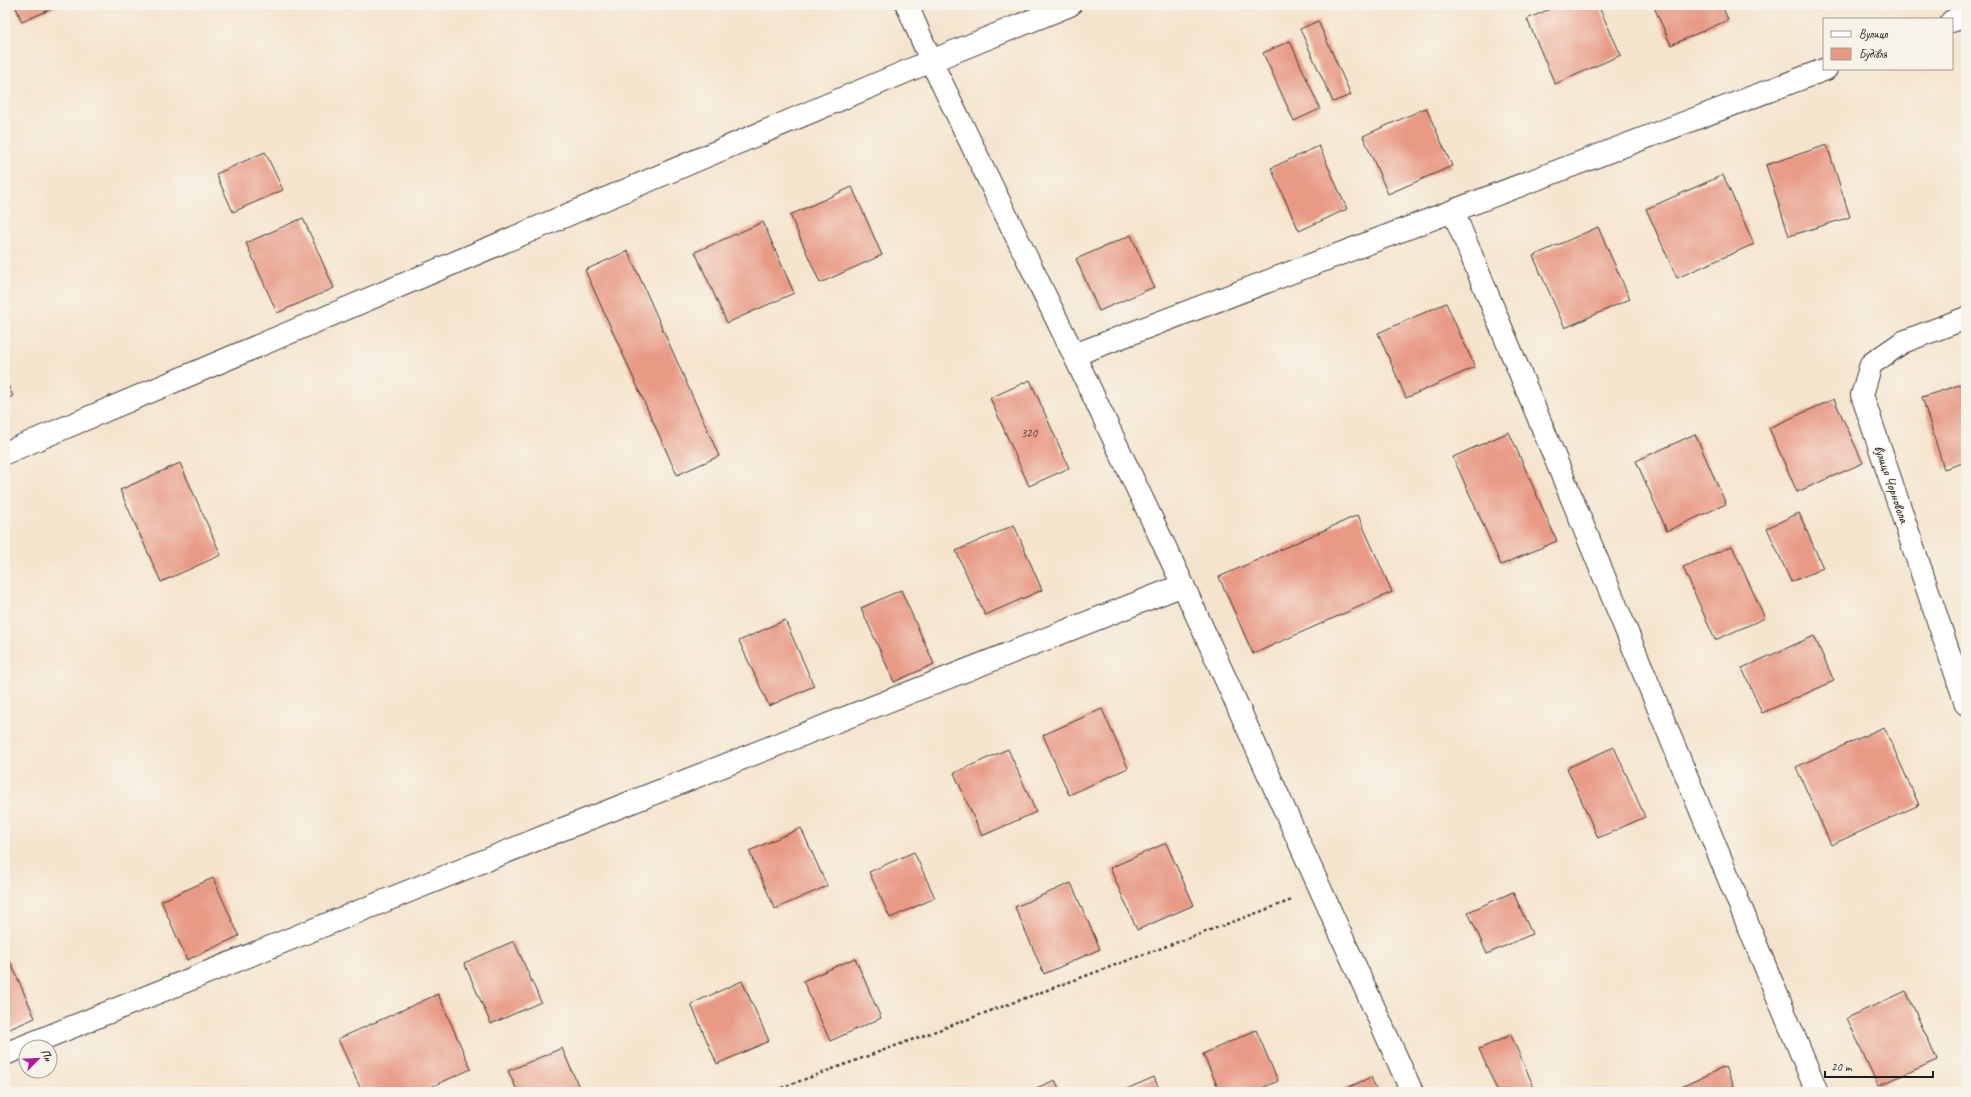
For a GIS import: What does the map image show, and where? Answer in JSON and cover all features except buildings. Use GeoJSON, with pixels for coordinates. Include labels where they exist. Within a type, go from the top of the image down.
{"type":"FeatureCollection","features":[{"type":"Feature","properties":{"kind":"street"},"geometry":{"type":"LineString","coordinates":[[907,5],[932,61],[1183,585],[1412,1092]]}},
{"type":"Feature","properties":{"kind":"street"},"geometry":{"type":"LineString","coordinates":[[5,453],[932,61],[1070,5]]}},
{"type":"Feature","properties":{"kind":"street"},"geometry":{"type":"LineString","coordinates":[[1953,21],[1966,16]]}},
{"type":"Feature","properties":{"kind":"street"},"geometry":{"type":"LineString","coordinates":[[1074,355],[1823,70]]}},
{"type":"Feature","properties":{"kind":"street"},"geometry":{"type":"LineString","coordinates":[[1453,211],[1816,1092]]}},
{"type":"Feature","properties":{"kind":"street","name":"вулиця Чорновола"},"geometry":{"type":"LineString","coordinates":[[1966,318],[1903,342],[1871,364],[1862,395],[1966,704]]}},
{"type":"Feature","properties":{"kind":"street"},"geometry":{"type":"LineString","coordinates":[[5,1054],[563,829],[1183,585]]}},
{"type":"Feature","properties":{"kind":"path"},"geometry":{"type":"LineString","coordinates":[[770,1092],[1321,890]]}}]}
